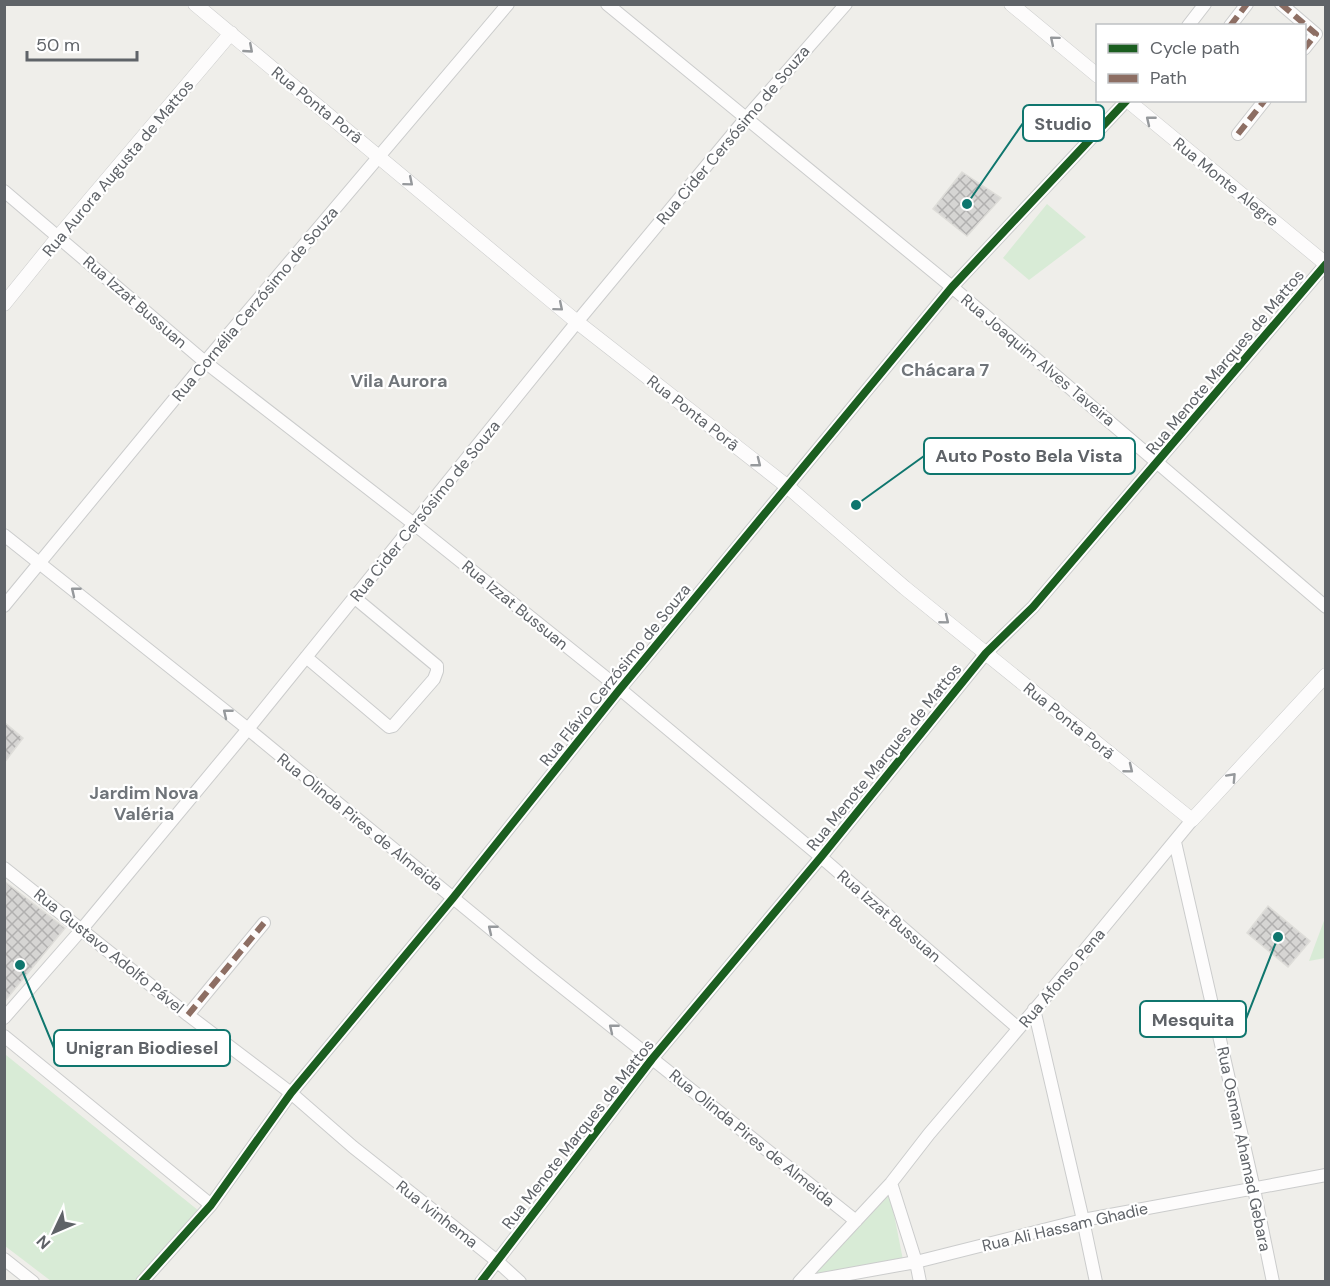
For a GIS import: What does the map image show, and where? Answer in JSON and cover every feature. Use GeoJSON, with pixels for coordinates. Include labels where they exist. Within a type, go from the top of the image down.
{"type":"FeatureCollection","features":[{"type":"Feature","properties":{"kind":"street","name":"Rua Ponta Porã"},"geometry":{"type":"LineString","coordinates":[[195,4],[577,322],[788,487],[905,588],[1192,820]]}},
{"type":"Feature","properties":{"kind":"street","name":"Rua Cornélia Cerzósimo de Souza"},"geometry":{"type":"LineString","coordinates":[[4,606],[205,362],[508,4]]}},
{"type":"Feature","properties":{"kind":"street","name":"Rua Joaquim Alves Taveira"},"geometry":{"type":"LineString","coordinates":[[606,4],[952,287],[1326,607]]}},
{"type":"Feature","properties":{"kind":"street","name":"Rua Cider Cersósimo de Souza"},"geometry":{"type":"LineString","coordinates":[[4,1018],[248,729],[577,322],[746,118],[846,4]]}},
{"type":"Feature","properties":{"kind":"street"},"geometry":{"type":"LineString","coordinates":[[1011,4],[1096,74]]}},
{"type":"Feature","properties":{"kind":"street"},"geometry":{"type":"LineString","coordinates":[[1190,24],[1205,4]]}},
{"type":"Feature","properties":{"kind":"street"},"geometry":{"type":"LineString","coordinates":[[1232,24],[1247,4]]}},
{"type":"Feature","properties":{"kind":"street"},"geometry":{"type":"LineString","coordinates":[[1281,4],[1304,24]]}},
{"type":"Feature","properties":{"kind":"street"},"geometry":{"type":"LineString","coordinates":[[1306,25],[1316,34],[1306,48]]}},
{"type":"Feature","properties":{"kind":"street","name":"Rua Aurora Augusta de Mattos"},"geometry":{"type":"LineString","coordinates":[[4,304],[231,33]]}},
{"type":"Feature","properties":{"kind":"street","name":"Rua Flávio Cerzósimo de Souza"},"geometry":{"type":"LineString","coordinates":[[142,1281],[211,1205],[291,1093],[453,898],[620,688],[952,287],[1126,102]]}},
{"type":"Feature","properties":{"kind":"street","name":"Rua Monte Alegre"},"geometry":{"type":"LineString","coordinates":[[1128,102],[1326,264]]}},
{"type":"Feature","properties":{"kind":"street"},"geometry":{"type":"LineString","coordinates":[[1238,134],[1263,102]]}},
{"type":"Feature","properties":{"kind":"street","name":"Rua Izzat Bussuan"},"geometry":{"type":"LineString","coordinates":[[4,191],[205,362],[620,688],[821,857],[1018,1028]]}},
{"type":"Feature","properties":{"kind":"street","name":"Rua Menote Marques de Mattos"},"geometry":{"type":"LineString","coordinates":[[481,1281],[652,1059],[821,857],[986,653],[1033,608],[1326,264]]}},
{"type":"Feature","properties":{"kind":"street","name":"Rua Olinda Pires de Almeida"},"geometry":{"type":"LineString","coordinates":[[4,535],[248,729],[453,898],[856,1221]]}},
{"type":"Feature","properties":{"kind":"street"},"geometry":{"type":"LineString","coordinates":[[306,657],[389,727],[393,726],[434,679],[437,666],[355,598]]}},
{"type":"Feature","properties":{"kind":"street","name":"Rua Afonso Pena"},"geometry":{"type":"LineString","coordinates":[[800,1281],[891,1183],[929,1134],[1192,820],[1326,675]]}},
{"type":"Feature","properties":{"kind":"street","name":"Rua Osman Ahamad Gebara"},"geometry":{"type":"LineString","coordinates":[[1175,842],[1273,1281]]}},
{"type":"Feature","properties":{"kind":"street","name":"Rua Gustavo Adolfo Pável"},"geometry":{"type":"LineString","coordinates":[[4,868],[82,928],[188,1015],[291,1093],[353,1147]]}},
{"type":"Feature","properties":{"kind":"street"},"geometry":{"type":"LineString","coordinates":[[188,1015],[264,923]]}},
{"type":"Feature","properties":{"kind":"street"},"geometry":{"type":"LineString","coordinates":[[1034,1009],[1096,1281]]}},
{"type":"Feature","properties":{"kind":"street"},"geometry":{"type":"LineString","coordinates":[[4,1036],[211,1205]]}},
{"type":"Feature","properties":{"kind":"street","name":"Rua Ivinhema"},"geometry":{"type":"LineString","coordinates":[[353,1147],[520,1281]]}},
{"type":"Feature","properties":{"kind":"street","name":"Rua Ali Hassam Ghadie"},"geometry":{"type":"LineString","coordinates":[[805,1281],[916,1262],[1083,1220],[1326,1175]]}},
{"type":"Feature","properties":{"kind":"street"},"geometry":{"type":"LineString","coordinates":[[891,1183],[920,1281]]}},
{"type":"Feature","properties":{"kind":"street"},"geometry":{"type":"LineString","coordinates":[[4,1259],[33,1281]]}},
{"type":"Feature","properties":{"kind":"green space"},"geometry":{"type":"Polygon","coordinates":[[[1047,204],[1086,237],[1029,280],[1003,258],[1047,204]]]}},
{"type":"Feature","properties":{"kind":"green space"},"geometry":{"type":"Polygon","coordinates":[[[1325,918],[1325,958],[1309,961],[1325,918]]]}},
{"type":"Feature","properties":{"kind":"green space"},"geometry":{"type":"Polygon","coordinates":[[[6,1055],[199,1211],[144,1281],[51,1281],[5,1246],[4,1057],[6,1055]]]}},
{"type":"Feature","properties":{"kind":"green space"},"geometry":{"type":"Polygon","coordinates":[[[890,1194],[903,1260],[811,1278],[890,1194]]]}},
{"type":"Feature","properties":{"kind":"building"},"geometry":{"type":"Polygon","coordinates":[[[962,172],[1001,198],[967,236],[933,209],[962,172]]]}},
{"type":"Feature","properties":{"kind":"building"},"geometry":{"type":"Polygon","coordinates":[[[4,722],[23,738],[4,763],[4,722]]]}},
{"type":"Feature","properties":{"kind":"building"},"geometry":{"type":"Polygon","coordinates":[[[4,881],[65,928],[4,1002],[4,881]]]}},
{"type":"Feature","properties":{"kind":"building"},"geometry":{"type":"Polygon","coordinates":[[[1268,906],[1310,941],[1288,967],[1247,933],[1268,906]]]}},
{"type":"Feature","properties":{"kind":"marked path"},"geometry":{"type":"LineString","coordinates":[[1232,24],[1247,4]]}},
{"type":"Feature","properties":{"kind":"marked path"},"geometry":{"type":"LineString","coordinates":[[1281,4],[1304,24]]}},
{"type":"Feature","properties":{"kind":"marked path"},"geometry":{"type":"LineString","coordinates":[[1306,25],[1316,34],[1306,46]]}},
{"type":"Feature","properties":{"kind":"marked path"},"geometry":{"type":"LineString","coordinates":[[1238,134],[1263,102]]}},
{"type":"Feature","properties":{"kind":"marked path"},"geometry":{"type":"LineString","coordinates":[[188,1015],[264,923]]}},
{"type":"Feature","properties":{"kind":"cycle path"},"geometry":{"type":"LineString","coordinates":[[142,1282],[211,1205],[291,1093],[952,287],[1125,102]]}},
{"type":"Feature","properties":{"kind":"cycle path"},"geometry":{"type":"LineString","coordinates":[[481,1282],[652,1059],[821,857],[986,653],[1033,607],[1326,264]]}},
{"type":"Feature","properties":{"kind":"place","name":"Studio"},"geometry":{"type":"Point","coordinates":[967,204]}},
{"type":"Feature","properties":{"kind":"place","name":"Auto Posto Bela Vista"},"geometry":{"type":"Point","coordinates":[856,505]}},
{"type":"Feature","properties":{"kind":"place","name":"Mesquita"},"geometry":{"type":"Point","coordinates":[1278,937]}},
{"type":"Feature","properties":{"kind":"place","name":"Unigran Biodiesel"},"geometry":{"type":"Point","coordinates":[20,965]}},
{"type":"Feature","properties":{"kind":"district","name":"Chácara 7"},"geometry":{"type":"Point","coordinates":[945,370]}},
{"type":"Feature","properties":{"kind":"district","name":"Vila Aurora"},"geometry":{"type":"Point","coordinates":[399,381]}},
{"type":"Feature","properties":{"kind":"district","name":"Jardim Nova Valéria"},"geometry":{"type":"Point","coordinates":[144,803]}}]}
